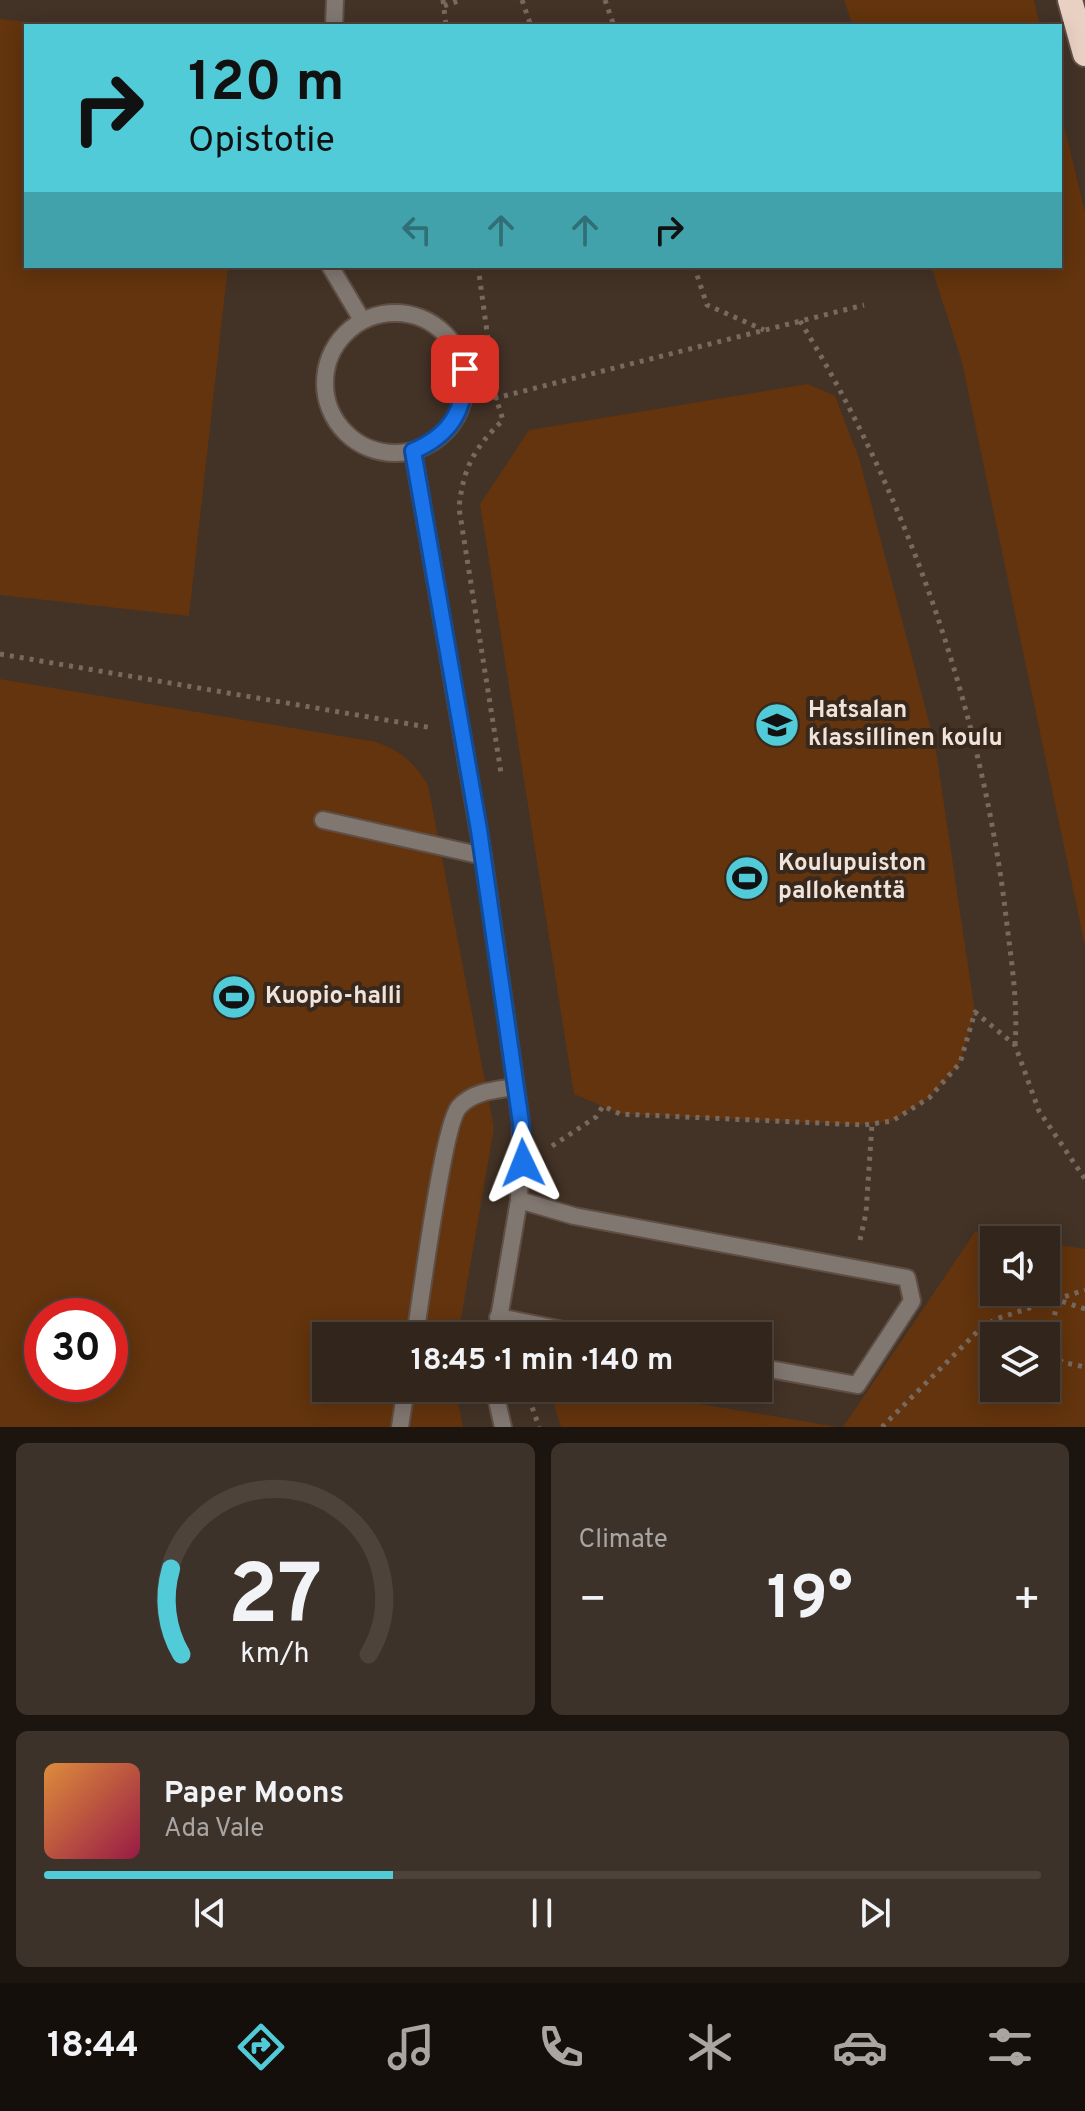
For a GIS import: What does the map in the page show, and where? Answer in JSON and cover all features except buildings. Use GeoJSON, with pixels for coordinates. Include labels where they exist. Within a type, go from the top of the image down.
{"type":"FeatureCollection","features":[{"type":"Feature","properties":{"kind":"highway"},"geometry":{"type":"LineString","coordinates":[[1070,0],[1085,54]]}},
{"type":"Feature","properties":{"kind":"street"},"geometry":{"type":"LineString","coordinates":[[334,24],[335,0]]}},
{"type":"Feature","properties":{"kind":"street"},"geometry":{"type":"LineString","coordinates":[[331,268],[362,320]]}},
{"type":"Feature","properties":{"kind":"street"},"geometry":{"type":"LineString","coordinates":[[383,313],[404,313],[426,319],[443,331],[457,348],[465,369],[465,391],[449,429],[433,443],[413,451],[391,454],[368,449],[349,437],[334,419],[326,398],[324,375],[331,353],[344,334],[362,320],[383,313]]}},
{"type":"Feature","properties":{"kind":"street"},"geometry":{"type":"LineString","coordinates":[[413,451],[483,856],[523,1163],[497,1322]]}},
{"type":"Feature","properties":{"kind":"street"},"geometry":{"type":"LineString","coordinates":[[323,820],[483,856]]}},
{"type":"Feature","properties":{"kind":"street"},"geometry":{"type":"LineString","coordinates":[[417,1322],[453,1116],[471,1096],[515,1087]]}},
{"type":"Feature","properties":{"kind":"street"},"geometry":{"type":"LineString","coordinates":[[519,1200],[574,1216],[907,1278],[912,1301],[857,1385],[772,1370]]}},
{"type":"Feature","properties":{"kind":"street"},"geometry":{"type":"LineString","coordinates":[[498,1317],[523,1322]]}},
{"type":"Feature","properties":{"kind":"street"},"geometry":{"type":"LineString","coordinates":[[400,1427],[404,1402]]}},
{"type":"Feature","properties":{"kind":"street"},"geometry":{"type":"LineString","coordinates":[[497,1402],[503,1427]]}},
{"type":"Feature","properties":{"kind":"path"},"geometry":{"type":"LineString","coordinates":[[446,24],[443,3],[461,0]]}},
{"type":"Feature","properties":{"kind":"path"},"geometry":{"type":"LineString","coordinates":[[522,0],[530,24]]}},
{"type":"Feature","properties":{"kind":"path"},"geometry":{"type":"LineString","coordinates":[[605,0],[613,24]]}},
{"type":"Feature","properties":{"kind":"path"},"geometry":{"type":"LineString","coordinates":[[478,268],[496,398]]}},
{"type":"Feature","properties":{"kind":"path"},"geometry":{"type":"LineString","coordinates":[[695,268],[707,305],[765,330]]}},
{"type":"Feature","properties":{"kind":"path"},"geometry":{"type":"LineString","coordinates":[[465,391],[496,398],[864,305]]}},
{"type":"Feature","properties":{"kind":"path"},"geometry":{"type":"LineString","coordinates":[[800,321],[836,378],[920,562],[988,801],[1012,963],[1017,1013],[1015,1045],[1039,1111],[1085,1179]]}},
{"type":"Feature","properties":{"kind":"path"},"geometry":{"type":"LineString","coordinates":[[0,654],[435,728]]}},
{"type":"Feature","properties":{"kind":"path"},"geometry":{"type":"LineString","coordinates":[[552,1146],[596,1117],[603,1106],[620,1114],[872,1124],[901,1116],[929,1098],[960,1063],[975,1012],[1015,1045]]}},
{"type":"Feature","properties":{"kind":"path"},"geometry":{"type":"LineString","coordinates":[[854,1268],[866,1213],[872,1124]]}},
{"type":"Feature","properties":{"kind":"path"},"geometry":{"type":"LineString","coordinates":[[1060,1299],[1085,1290]]}},
{"type":"Feature","properties":{"kind":"path"},"geometry":{"type":"LineString","coordinates":[[1060,1301],[1085,1309]]}},
{"type":"Feature","properties":{"kind":"path"},"geometry":{"type":"LineString","coordinates":[[882,1427],[977,1332],[996,1319],[1038,1306]]}},
{"type":"Feature","properties":{"kind":"path"},"geometry":{"type":"LineString","coordinates":[[1057,1306],[1052,1346],[1062,1362],[1085,1367]]}},
{"type":"Feature","properties":{"kind":"path"},"geometry":{"type":"LineString","coordinates":[[530,1402],[539,1427]]}},
{"type":"Feature","properties":{"kind":"shaded area"},"geometry":{"type":"Polygon","coordinates":[[[844,0],[1034,0],[1040,24],[852,24],[844,0]]]}},
{"type":"Feature","properties":{"kind":"shaded area"},"geometry":{"type":"Polygon","coordinates":[[[0,19],[47,24],[24,24],[24,268],[228,268],[189,616],[0,595],[0,19]]]}},
{"type":"Feature","properties":{"kind":"shaded area"},"geometry":{"type":"Polygon","coordinates":[[[1062,116],[1085,213],[1085,946],[962,362],[932,268],[1062,268],[1062,116]]]}},
{"type":"Feature","properties":{"kind":"shaded area","name":"Koulupuiston pallokenttä"},"geometry":{"type":"Polygon","coordinates":[[[808,384],[835,396],[859,458],[935,744],[975,1012],[960,1063],[929,1098],[892,1121],[864,1125],[620,1114],[574,1094],[480,504],[529,430],[808,384]]]}},
{"type":"Feature","properties":{"kind":"shaded area","name":"Kuopio-halli"},"geometry":{"type":"Polygon","coordinates":[[[0,679],[376,742],[406,758],[428,785],[494,1128],[460,1322],[312,1322],[312,1402],[458,1402],[463,1427],[0,1427],[0,679]]]}},
{"type":"Feature","properties":{"kind":"shaded area"},"geometry":{"type":"Polygon","coordinates":[[[975,1232],[980,1233],[980,1306],[1060,1306],[1060,1245],[1085,1249],[1085,1427],[843,1427],[975,1232]]]}},
{"type":"Feature","properties":{"kind":"shaded area"},"geometry":{"type":"Polygon","coordinates":[[[553,1402],[688,1402],[838,1427],[561,1427],[553,1402]]]}},
{"type":"Feature","properties":{"kind":"place","name":"Hatsalan klassillinen koulu"},"geometry":{"type":"Point","coordinates":[777,725]}},
{"type":"Feature","properties":{"kind":"place","name":"Koulupuiston pallokenttä"},"geometry":{"type":"Point","coordinates":[747,878]}},
{"type":"Feature","properties":{"kind":"place","name":"Kuopio-halli"},"geometry":{"type":"Point","coordinates":[234,997]}},
{"type":"Feature","properties":{"kind":"route"},"geometry":{"type":"LineString","coordinates":[[465,369],[465,391],[460,411],[449,429],[433,443],[413,451],[483,856],[521,1123],[523,1163]]}}]}
